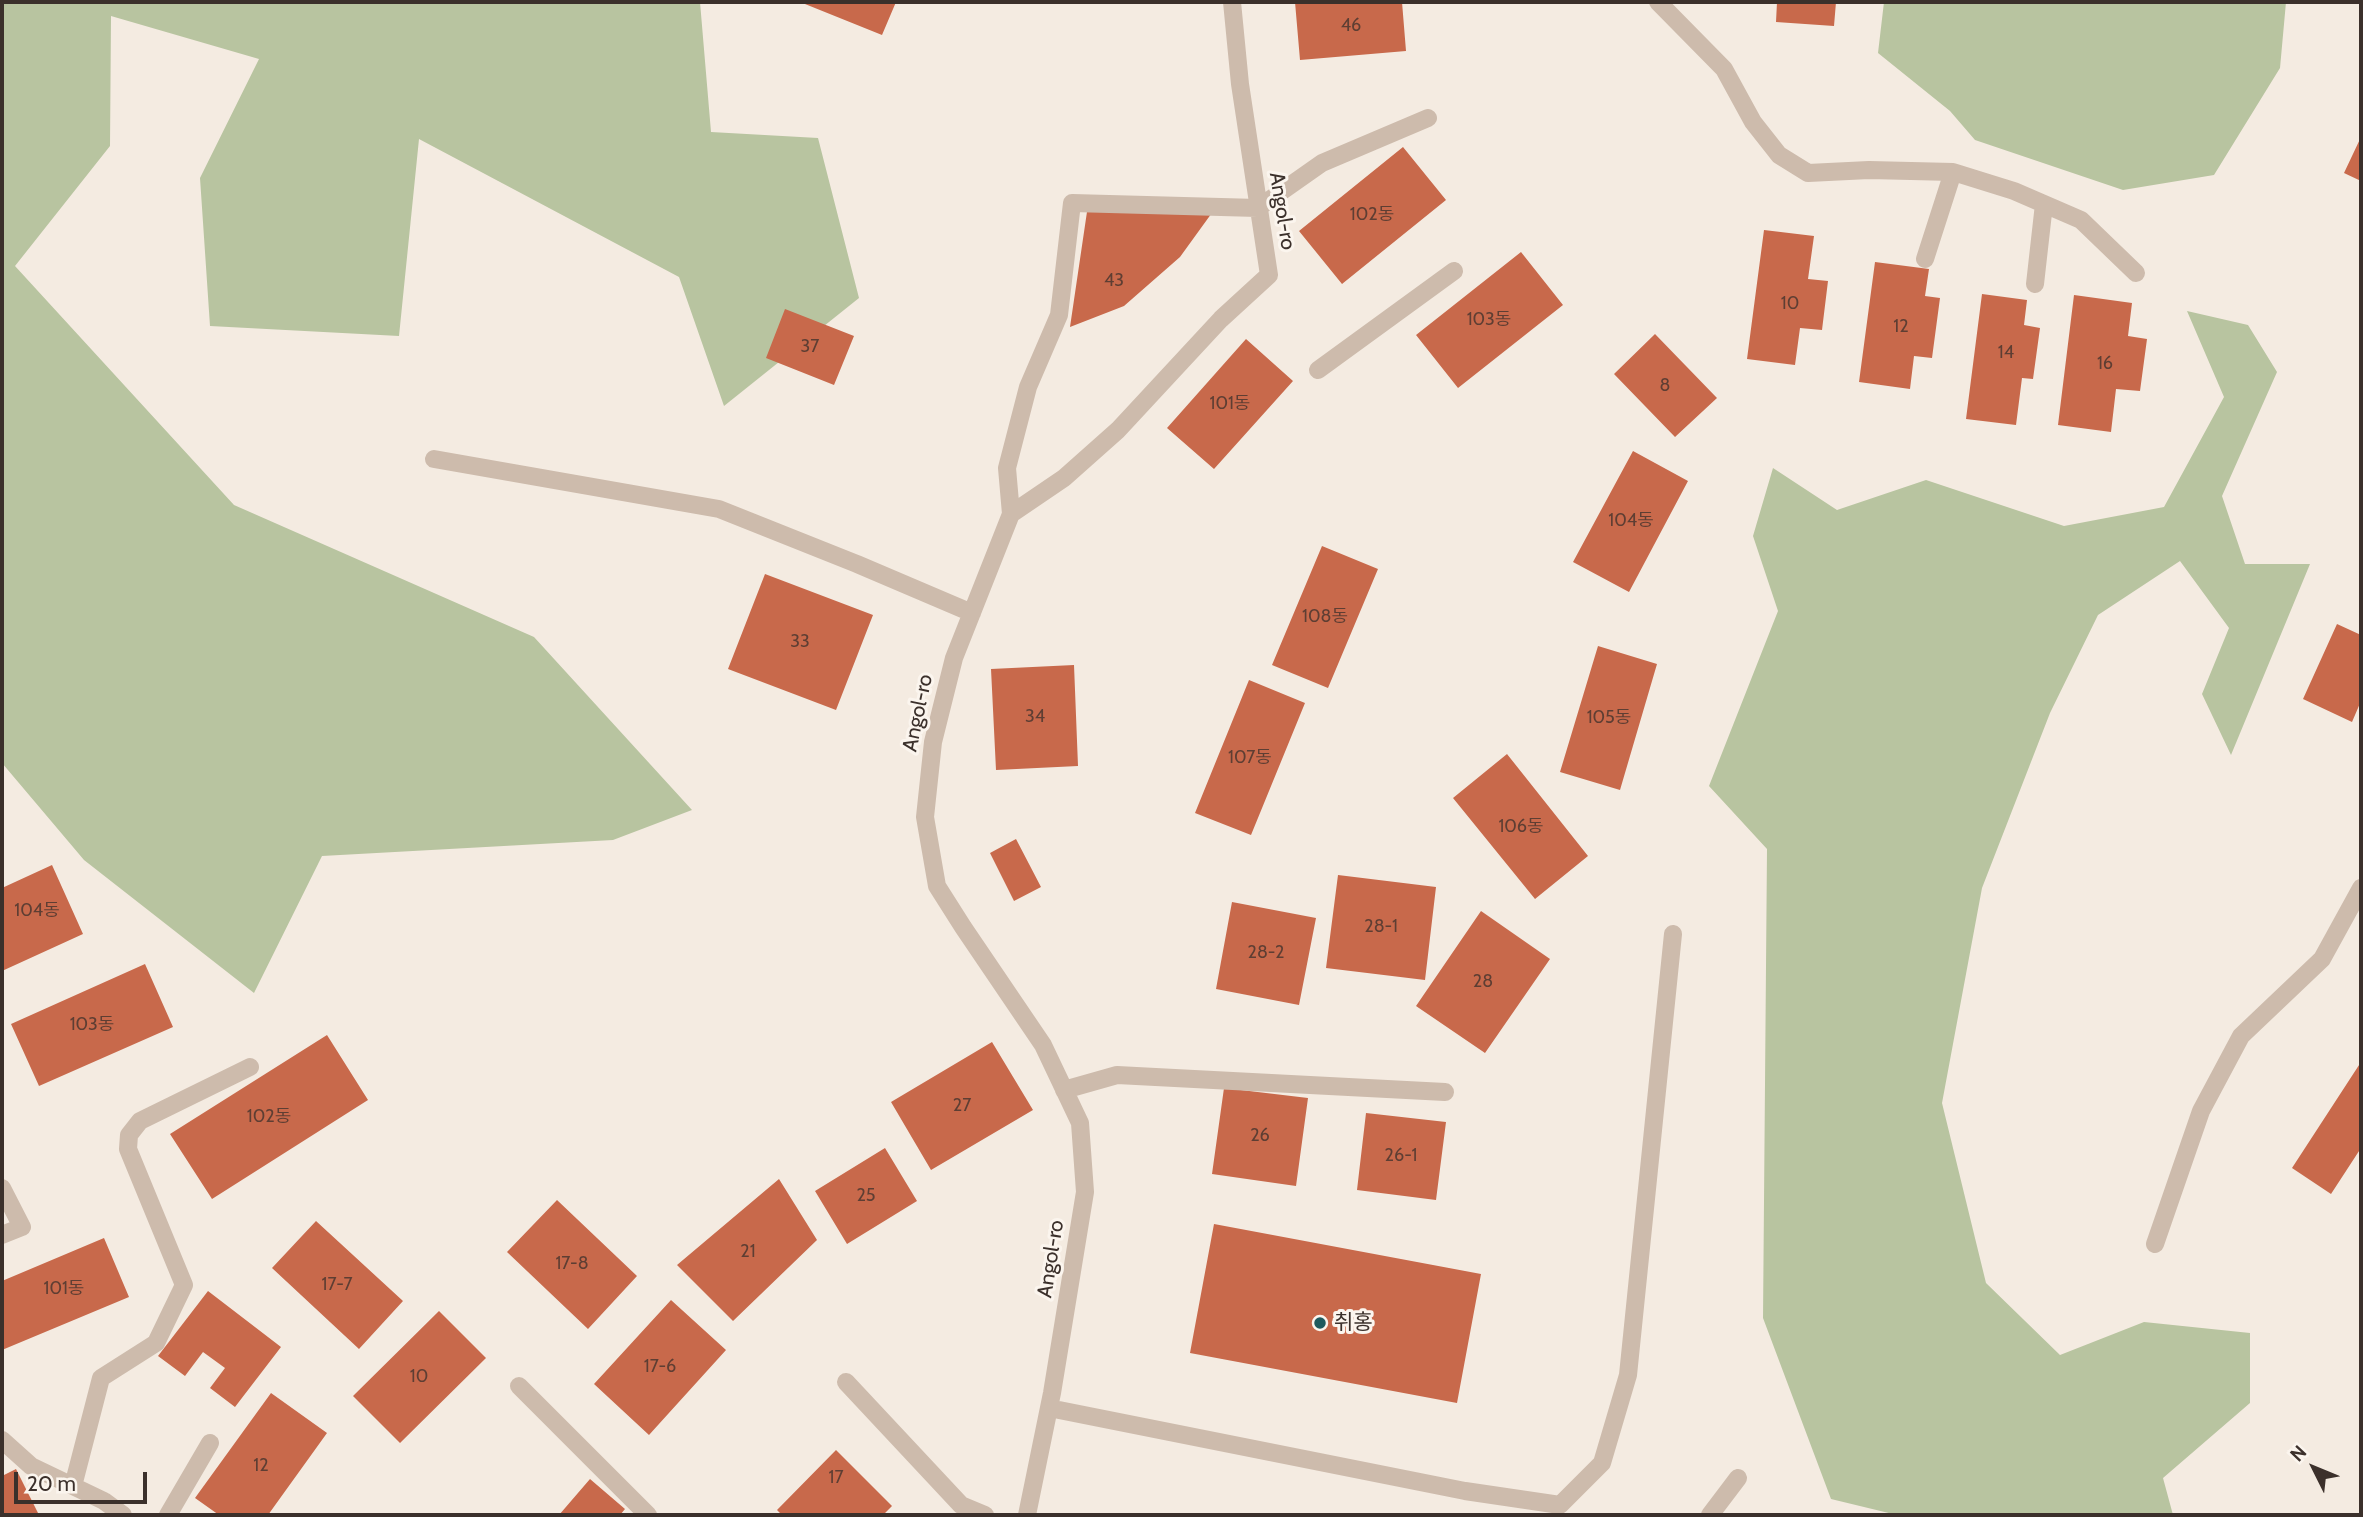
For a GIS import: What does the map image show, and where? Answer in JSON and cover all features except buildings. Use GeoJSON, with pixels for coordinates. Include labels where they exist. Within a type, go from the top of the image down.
{"type":"FeatureCollection","features":[{"type":"Feature","properties":{"kind":"street","name":"Angol-ro"},"geometry":{"type":"LineString","coordinates":[[1027,1515],[1049,1408],[1085,1192],[1080,1123],[1043,1045],[937,886],[925,817],[933,742],[954,658],[1011,514],[1064,478],[1118,430],[1221,319],[1269,275],[1240,84],[1232,2]]}},
{"type":"Feature","properties":{"kind":"street"},"geometry":{"type":"LineString","coordinates":[[1658,2],[1724,69],[1753,122],[1779,155],[1808,173],[1869,170],[1953,172],[2014,191],[2081,220],[2136,273]]}},
{"type":"Feature","properties":{"kind":"street"},"geometry":{"type":"LineString","coordinates":[[1011,514],[1007,468],[1028,387],[1059,315],[1072,203],[1258,208],[1322,163],[1428,118]]}},
{"type":"Feature","properties":{"kind":"street"},"geometry":{"type":"LineString","coordinates":[[1924,259],[1953,172]]}},
{"type":"Feature","properties":{"kind":"street"},"geometry":{"type":"LineString","coordinates":[[2035,284],[2044,204]]}},
{"type":"Feature","properties":{"kind":"street"},"geometry":{"type":"LineString","coordinates":[[1318,370],[1454,271]]}},
{"type":"Feature","properties":{"kind":"street"},"geometry":{"type":"LineString","coordinates":[[434,459],[719,509],[972,613]]}},
{"type":"Feature","properties":{"kind":"street"},"geometry":{"type":"LineString","coordinates":[[2155,1244],[2201,1111],[2241,1036],[2322,959],[2361,888]]}},
{"type":"Feature","properties":{"kind":"street"},"geometry":{"type":"LineString","coordinates":[[1049,1408],[1559,1510],[1602,1464],[1628,1376],[1673,934]]}},
{"type":"Feature","properties":{"kind":"street"},"geometry":{"type":"LineString","coordinates":[[73,1486],[101,1378],[156,1343],[184,1285],[128,1149],[129,1135],[140,1121],[250,1067]]}},
{"type":"Feature","properties":{"kind":"street"},"geometry":{"type":"LineString","coordinates":[[1064,1090],[1117,1075],[1445,1092]]}},
{"type":"Feature","properties":{"kind":"street"},"geometry":{"type":"LineString","coordinates":[[2,1188],[22,1227],[2,1235]]}},
{"type":"Feature","properties":{"kind":"street"},"geometry":{"type":"LineString","coordinates":[[846,1382],[961,1506],[985,1515]]}},
{"type":"Feature","properties":{"kind":"street"},"geometry":{"type":"LineString","coordinates":[[519,1386],[648,1515]]}},
{"type":"Feature","properties":{"kind":"street"},"geometry":{"type":"LineString","coordinates":[[2,1440],[32,1466],[103,1501],[123,1515]]}},
{"type":"Feature","properties":{"kind":"street"},"geometry":{"type":"LineString","coordinates":[[169,1515],[210,1443]]}},
{"type":"Feature","properties":{"kind":"street"},"geometry":{"type":"LineString","coordinates":[[1710,1515],[1738,1478]]}},
{"type":"Feature","properties":{"kind":"green space"},"geometry":{"type":"Polygon","coordinates":[[[2,2],[700,2],[711,132],[818,138],[859,298],[724,406],[679,277],[419,139],[399,336],[210,326],[200,178],[259,59],[111,16],[110,146],[15,266],[234,505],[534,637],[692,810],[613,840],[322,856],[254,993],[84,860],[2,763],[2,2]]]}},
{"type":"Feature","properties":{"kind":"green space"},"geometry":{"type":"Polygon","coordinates":[[[1884,2],[2286,2],[2280,68],[2214,175],[2123,190],[1975,140],[1950,111],[1878,53],[1884,2]]]}},
{"type":"Feature","properties":{"kind":"green space"},"geometry":{"type":"Polygon","coordinates":[[[2187,311],[2248,325],[2277,372],[2222,496],[2245,564],[2310,564],[2231,755],[2202,694],[2229,628],[2180,561],[2098,615],[2050,713],[1982,888],[1942,1103],[1986,1283],[2060,1355],[2144,1322],[2250,1333],[2250,1403],[2163,1478],[2173,1515],[1897,1515],[1831,1499],[1763,1318],[1767,849],[1709,786],[1778,611],[1753,536],[1773,468],[1837,510],[1926,480],[2064,526],[2164,507],[2224,397],[2187,311]]]}},
{"type":"Feature","properties":{"kind":"place","name":"취홍"},"geometry":{"type":"Point","coordinates":[1320,1323]}}]}
